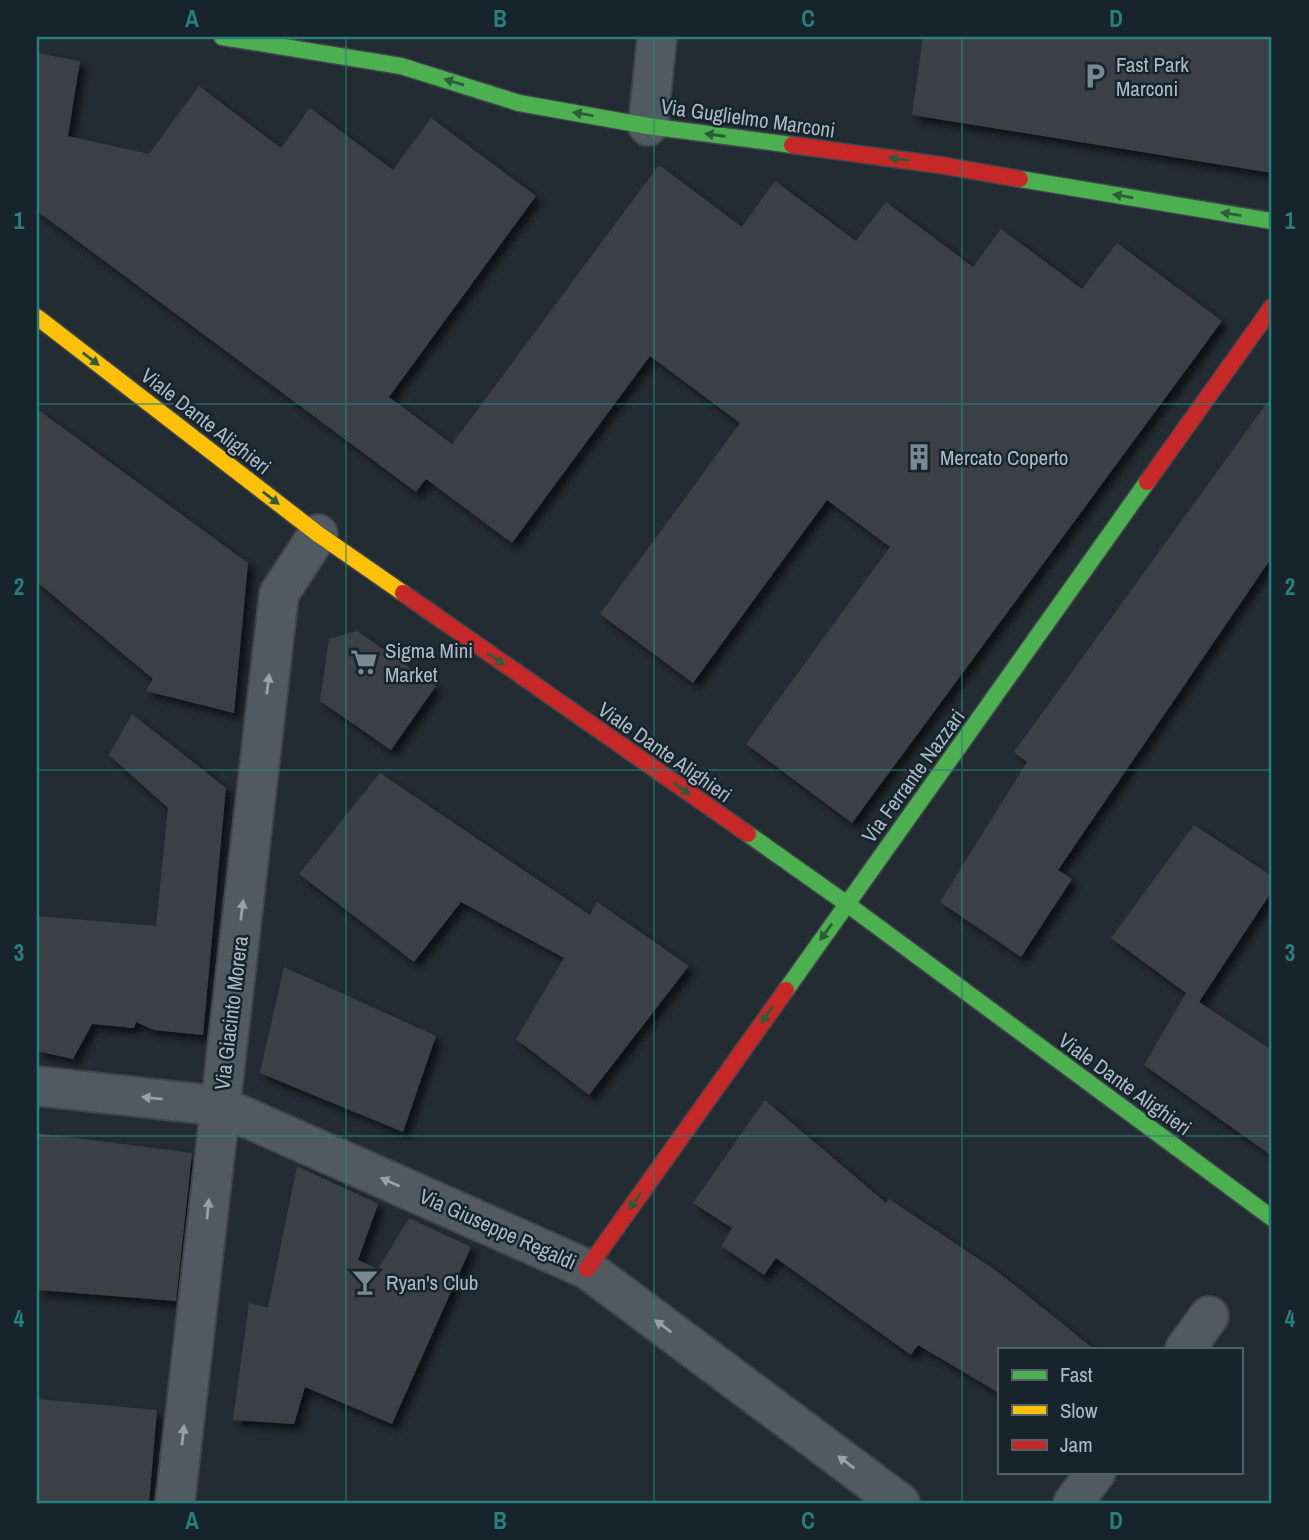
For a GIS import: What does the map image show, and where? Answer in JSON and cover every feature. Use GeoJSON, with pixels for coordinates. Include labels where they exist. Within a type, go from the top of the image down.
{"type":"FeatureCollection","features":[{"type":"Feature","properties":{"kind":"main road","name":"Via Guglielmo Marconi"},"geometry":{"type":"LineString","coordinates":[[222,37],[401,66],[519,103],[648,125],[940,165],[1272,221]]}},
{"type":"Feature","properties":{"kind":"main road","name":"Via Ferrante Nazzari"},"geometry":{"type":"LineString","coordinates":[[587,1269],[1272,307]]}},
{"type":"Feature","properties":{"kind":"main road","name":"Viale Dante Alighieri"},"geometry":{"type":"LineString","coordinates":[[37,317],[317,534],[847,904],[1272,1217]]}},
{"type":"Feature","properties":{"kind":"street"},"geometry":{"type":"LineString","coordinates":[[648,125],[657,37]]}},
{"type":"Feature","properties":{"kind":"street","name":"Via Giacinto Morera"},"geometry":{"type":"LineString","coordinates":[[175,1503],[279,594],[317,534]]}},
{"type":"Feature","properties":{"kind":"street","name":"Via Giuseppe Regaldi"},"geometry":{"type":"LineString","coordinates":[[37,1086],[220,1105],[587,1269],[900,1503]]}},
{"type":"Feature","properties":{"kind":"street"},"geometry":{"type":"LineString","coordinates":[[1186,1348],[1209,1316]]}},
{"type":"Feature","properties":{"kind":"street"},"geometry":{"type":"LineString","coordinates":[[1073,1503],[1095,1474]]}},
{"type":"Feature","properties":{"kind":"building","name":"Fast Park Marconi"},"geometry":{"type":"Polygon","coordinates":[[[923,37],[1272,37],[1272,173],[912,115],[923,37]]]}},
{"type":"Feature","properties":{"kind":"building","name":"Mercato Coperto"},"geometry":{"type":"Polygon","coordinates":[[[37,53],[80,61],[68,136],[149,154],[199,86],[281,148],[310,108],[393,170],[431,118],[536,196],[389,397],[452,444],[659,165],[742,227],[775,181],[856,241],[886,202],[973,267],[1001,229],[1082,289],[1117,243],[1222,321],[852,823],[746,744],[890,547],[827,500],[693,683],[600,614],[740,423],[650,356],[512,543],[426,479],[416,492],[37,211],[37,53]]]}},
{"type":"Feature","properties":{"kind":"building"},"geometry":{"type":"Polygon","coordinates":[[[1272,396],[1272,557],[1058,870],[1072,879],[1021,957],[940,902],[1027,762],[1014,752],[1272,396]]]}},
{"type":"Feature","properties":{"kind":"building"},"geometry":{"type":"Polygon","coordinates":[[[37,409],[248,563],[234,713],[146,691],[153,679],[37,582],[37,409]]]}},
{"type":"Feature","properties":{"kind":"building","name":"Sigma Mini Market"},"geometry":{"type":"Polygon","coordinates":[[[357,631],[436,686],[391,750],[320,701],[329,639],[357,631]]]}},
{"type":"Feature","properties":{"kind":"building"},"geometry":{"type":"Polygon","coordinates":[[[132,714],[226,788],[203,1035],[154,1030],[136,1022],[134,1028],[92,1024],[73,1059],[37,1051],[37,916],[156,926],[168,808],[109,755],[132,714]]]}},
{"type":"Feature","properties":{"kind":"building"},"geometry":{"type":"Polygon","coordinates":[[[380,773],[590,915],[597,902],[689,966],[589,1095],[516,1039],[564,958],[461,902],[414,962],[299,874],[380,773]]]}},
{"type":"Feature","properties":{"kind":"building"},"geometry":{"type":"Polygon","coordinates":[[[1194,825],[1272,876],[1272,891],[1199,1002],[1272,1050],[1272,1156],[1144,1065],[1186,993],[1111,938],[1194,825]]]}},
{"type":"Feature","properties":{"kind":"building"},"geometry":{"type":"Polygon","coordinates":[[[284,967],[436,1036],[403,1132],[260,1073],[284,967]]]}},
{"type":"Feature","properties":{"kind":"building"},"geometry":{"type":"Polygon","coordinates":[[[765,1100],[886,1203],[889,1199],[998,1272],[1093,1348],[998,1348],[998,1392],[918,1345],[911,1355],[776,1258],[764,1275],[721,1246],[732,1228],[693,1203],[765,1100]]]}},
{"type":"Feature","properties":{"kind":"building"},"geometry":{"type":"Polygon","coordinates":[[[37,1133],[192,1153],[176,1301],[37,1290],[37,1133]]]}},
{"type":"Feature","properties":{"kind":"building","name":"Ryan's Club"},"geometry":{"type":"Polygon","coordinates":[[[297,1166],[378,1204],[358,1260],[378,1269],[409,1218],[471,1247],[392,1424],[305,1387],[294,1424],[233,1420],[249,1303],[268,1308],[297,1166]]]}},
{"type":"Feature","properties":{"kind":"building"},"geometry":{"type":"Polygon","coordinates":[[[37,1399],[157,1410],[149,1503],[37,1503],[37,1399]]]}},
{"type":"Feature","properties":{"kind":"traffic: fast"},"geometry":{"type":"LineString","coordinates":[[222,37],[401,66],[519,103],[648,126],[792,145]]}},
{"type":"Feature","properties":{"kind":"traffic: fast"},"geometry":{"type":"LineString","coordinates":[[1020,179],[1272,221]]}},
{"type":"Feature","properties":{"kind":"traffic: fast"},"geometry":{"type":"LineString","coordinates":[[786,990],[1147,482]]}},
{"type":"Feature","properties":{"kind":"traffic: fast"},"geometry":{"type":"LineString","coordinates":[[748,834],[1272,1218]]}},
{"type":"Feature","properties":{"kind":"traffic: slow"},"geometry":{"type":"LineString","coordinates":[[37,317],[318,534],[403,593]]}},
{"type":"Feature","properties":{"kind":"traffic: jam"},"geometry":{"type":"LineString","coordinates":[[792,145],[1020,179]]}},
{"type":"Feature","properties":{"kind":"traffic: jam"},"geometry":{"type":"LineString","coordinates":[[1147,482],[1272,307]]}},
{"type":"Feature","properties":{"kind":"traffic: jam"},"geometry":{"type":"LineString","coordinates":[[403,593],[748,834]]}},
{"type":"Feature","properties":{"kind":"traffic: jam"},"geometry":{"type":"LineString","coordinates":[[587,1269],[786,990]]}},
{"type":"Feature","properties":{"kind":"place","name":"Fast Park Marconi"},"geometry":{"type":"Point","coordinates":[1095,76]}},
{"type":"Feature","properties":{"kind":"place","name":"Mercato Coperto"},"geometry":{"type":"Point","coordinates":[919,457]}},
{"type":"Feature","properties":{"kind":"place","name":"Sigma Mini Market"},"geometry":{"type":"Point","coordinates":[364,662]}},
{"type":"Feature","properties":{"kind":"place","name":"Ryan's Club"},"geometry":{"type":"Point","coordinates":[365,1282]}}]}
